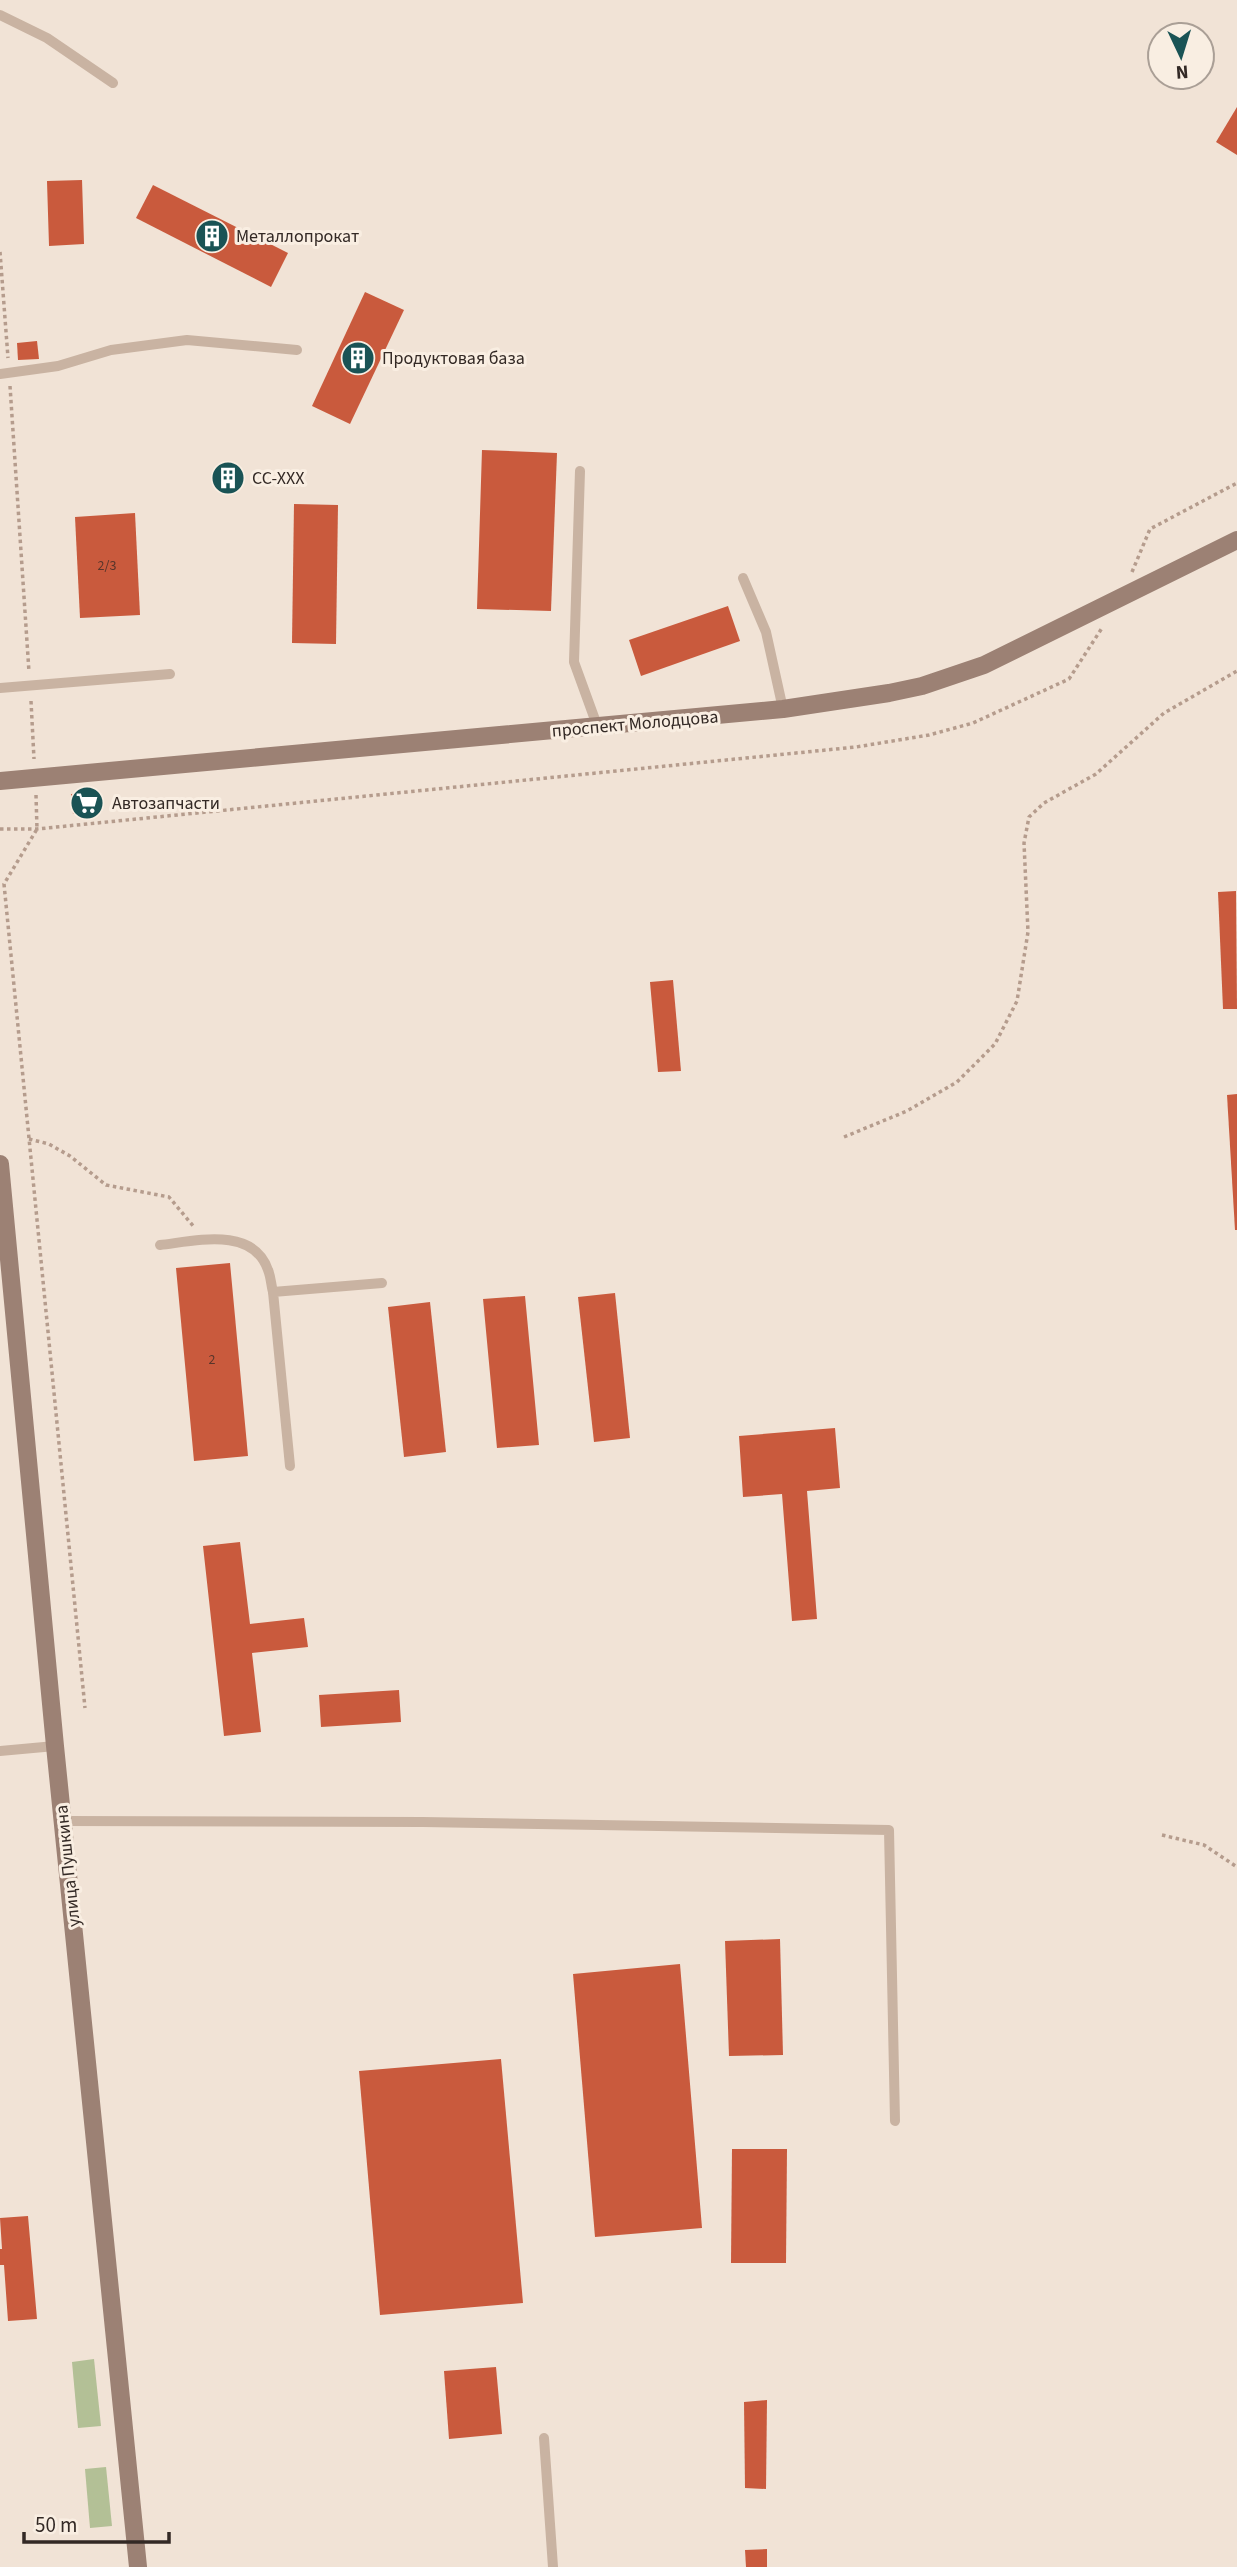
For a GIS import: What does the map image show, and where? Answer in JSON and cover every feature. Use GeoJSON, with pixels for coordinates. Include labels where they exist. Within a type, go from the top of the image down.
{"type":"FeatureCollection","features":[{"type":"Feature","properties":{"kind":"main road","name":"проспект Молодцова"},"geometry":{"type":"LineString","coordinates":[[0,781],[821,706],[889,693],[922,686],[984,665],[1237,540]]}},
{"type":"Feature","properties":{"kind":"main road","name":"улица Пушкина"},"geometry":{"type":"LineString","coordinates":[[0,1164],[55,1746],[138,2567]]}},
{"type":"Feature","properties":{"kind":"lane"},"geometry":{"type":"LineString","coordinates":[[0,15],[47,38],[113,83]]}},
{"type":"Feature","properties":{"kind":"lane"},"geometry":{"type":"LineString","coordinates":[[5,374],[58,366],[111,350],[187,340],[297,350]]}},
{"type":"Feature","properties":{"kind":"lane"},"geometry":{"type":"LineString","coordinates":[[580,471],[574,662],[598,728]]}},
{"type":"Feature","properties":{"kind":"lane"},"geometry":{"type":"LineString","coordinates":[[743,578],[766,632],[783,709]]}},
{"type":"Feature","properties":{"kind":"lane"},"geometry":{"type":"LineString","coordinates":[[0,688],[170,674]]}},
{"type":"Feature","properties":{"kind":"lane"},"geometry":{"type":"LineString","coordinates":[[160,1245],[221,1239],[242,1242],[258,1253],[268,1269],[273,1292],[290,1466]]}},
{"type":"Feature","properties":{"kind":"lane"},"geometry":{"type":"LineString","coordinates":[[273,1292],[382,1283]]}},
{"type":"Feature","properties":{"kind":"lane"},"geometry":{"type":"LineString","coordinates":[[0,1751],[55,1746]]}},
{"type":"Feature","properties":{"kind":"lane"},"geometry":{"type":"LineString","coordinates":[[64,1821],[409,1822],[889,1830],[895,2121]]}},
{"type":"Feature","properties":{"kind":"lane"},"geometry":{"type":"LineString","coordinates":[[544,2438],[554,2567]]}},
{"type":"Feature","properties":{"kind":"path"},"geometry":{"type":"LineString","coordinates":[[0,252],[5,374],[30,686],[37,829],[4,884],[85,1708]]}},
{"type":"Feature","properties":{"kind":"path"},"geometry":{"type":"LineString","coordinates":[[844,1137],[907,1111],[957,1082],[995,1044],[1017,1001],[1028,932],[1024,844],[1029,817],[1044,803],[1096,774],[1164,713],[1237,671]]}},
{"type":"Feature","properties":{"kind":"path"},"geometry":{"type":"LineString","coordinates":[[29,1139],[49,1144],[70,1156],[106,1185],[169,1197],[203,1241]]}},
{"type":"Feature","properties":{"kind":"path"},"geometry":{"type":"LineString","coordinates":[[1162,1835],[1204,1845],[1237,1867]]}},
{"type":"Feature","properties":{"kind":"green space"},"geometry":{"type":"Polygon","coordinates":[[[94,2359],[101,2426],[78,2428],[72,2362],[94,2359]]]}},
{"type":"Feature","properties":{"kind":"green space"},"geometry":{"type":"Polygon","coordinates":[[[106,2467],[112,2526],[90,2528],[85,2469],[106,2467]]]}},
{"type":"Feature","properties":{"kind":"building"},"geometry":{"type":"Polygon","coordinates":[[[1237,107],[1237,155],[1216,142],[1237,107]]]}},
{"type":"Feature","properties":{"kind":"building"},"geometry":{"type":"Polygon","coordinates":[[[82,180],[84,244],[49,246],[47,181],[82,180]]]}},
{"type":"Feature","properties":{"kind":"building","name":"Металлопрокат"},"geometry":{"type":"Polygon","coordinates":[[[153,185],[288,253],[271,287],[136,218],[153,185]]]}},
{"type":"Feature","properties":{"kind":"building","name":"Продуктовая база"},"geometry":{"type":"Polygon","coordinates":[[[365,292],[404,310],[350,424],[312,406],[365,292]]]}},
{"type":"Feature","properties":{"kind":"building"},"geometry":{"type":"Polygon","coordinates":[[[37,341],[39,359],[18,360],[17,343],[37,341]]]}},
{"type":"Feature","properties":{"kind":"building"},"geometry":{"type":"Polygon","coordinates":[[[482,450],[557,453],[551,611],[477,609],[482,450]]]}},
{"type":"Feature","properties":{"kind":"building","name":"СС-ХХХ"},"geometry":{"type":"Polygon","coordinates":[[[219,470],[237,470],[237,487],[219,487],[219,470]]]}},
{"type":"Feature","properties":{"kind":"building"},"geometry":{"type":"Polygon","coordinates":[[[294,504],[338,505],[336,644],[292,643],[294,504]]]}},
{"type":"Feature","properties":{"kind":"building"},"geometry":{"type":"Polygon","coordinates":[[[135,513],[140,615],[80,618],[75,517],[135,513]]]}},
{"type":"Feature","properties":{"kind":"building"},"geometry":{"type":"Polygon","coordinates":[[[728,606],[740,641],[641,676],[629,640],[728,606]]]}},
{"type":"Feature","properties":{"kind":"building","name":"Автозапчасти"},"geometry":{"type":"Polygon","coordinates":[[[100,792],[102,812],[73,814],[71,794],[100,792]]]}},
{"type":"Feature","properties":{"kind":"building"},"geometry":{"type":"Polygon","coordinates":[[[1236,891],[1237,1009],[1223,1009],[1218,892],[1236,891]]]}},
{"type":"Feature","properties":{"kind":"building"},"geometry":{"type":"Polygon","coordinates":[[[673,980],[681,1071],[658,1072],[650,982],[673,980]]]}},
{"type":"Feature","properties":{"kind":"building"},"geometry":{"type":"Polygon","coordinates":[[[1237,1094],[1237,1230],[1235,1230],[1227,1095],[1237,1094]]]}},
{"type":"Feature","properties":{"kind":"building"},"geometry":{"type":"Polygon","coordinates":[[[230,1263],[248,1456],[194,1461],[176,1268],[230,1263]]]}},
{"type":"Feature","properties":{"kind":"building"},"geometry":{"type":"Polygon","coordinates":[[[615,1293],[630,1438],[594,1442],[578,1297],[615,1293]]]}},
{"type":"Feature","properties":{"kind":"building"},"geometry":{"type":"Polygon","coordinates":[[[525,1296],[539,1445],[497,1448],[483,1299],[525,1296]]]}},
{"type":"Feature","properties":{"kind":"building"},"geometry":{"type":"Polygon","coordinates":[[[430,1302],[446,1452],[404,1457],[388,1307],[430,1302]]]}},
{"type":"Feature","properties":{"kind":"building"},"geometry":{"type":"Polygon","coordinates":[[[835,1428],[840,1488],[807,1491],[817,1619],[792,1621],[782,1494],[743,1497],[739,1436],[835,1428]]]}},
{"type":"Feature","properties":{"kind":"building"},"geometry":{"type":"Polygon","coordinates":[[[240,1542],[250,1624],[304,1618],[308,1647],[252,1653],[261,1732],[224,1736],[203,1546],[240,1542]]]}},
{"type":"Feature","properties":{"kind":"building"},"geometry":{"type":"Polygon","coordinates":[[[399,1690],[401,1722],[321,1727],[319,1695],[399,1690]]]}},
{"type":"Feature","properties":{"kind":"building"},"geometry":{"type":"Polygon","coordinates":[[[780,1939],[783,2055],[729,2056],[725,1941],[780,1939]]]}},
{"type":"Feature","properties":{"kind":"building"},"geometry":{"type":"Polygon","coordinates":[[[680,1964],[702,2228],[595,2237],[573,1974],[680,1964]]]}},
{"type":"Feature","properties":{"kind":"building"},"geometry":{"type":"Polygon","coordinates":[[[501,2059],[523,2303],[380,2315],[359,2071],[501,2059]]]}},
{"type":"Feature","properties":{"kind":"building"},"geometry":{"type":"Polygon","coordinates":[[[732,2149],[787,2149],[786,2263],[731,2263],[732,2149]]]}},
{"type":"Feature","properties":{"kind":"building"},"geometry":{"type":"Polygon","coordinates":[[[28,2216],[37,2319],[8,2321],[4,2265],[0,2265],[0,2218],[28,2216]]]}},
{"type":"Feature","properties":{"kind":"building"},"geometry":{"type":"Polygon","coordinates":[[[496,2367],[502,2434],[449,2439],[444,2371],[496,2367]]]}},
{"type":"Feature","properties":{"kind":"building"},"geometry":{"type":"Polygon","coordinates":[[[767,2400],[766,2489],[745,2488],[744,2402],[767,2400]]]}},
{"type":"Feature","properties":{"kind":"building"},"geometry":{"type":"Polygon","coordinates":[[[767,2549],[767,2567],[746,2567],[745,2550],[767,2549]]]}},
{"type":"Feature","properties":{"kind":"place","name":"Металлопрокат"},"geometry":{"type":"Point","coordinates":[212,236]}},
{"type":"Feature","properties":{"kind":"place","name":"Продуктовая база"},"geometry":{"type":"Point","coordinates":[358,358]}},
{"type":"Feature","properties":{"kind":"place","name":"СС-ХХХ"},"geometry":{"type":"Point","coordinates":[228,478]}},
{"type":"Feature","properties":{"kind":"place","name":"Автозапчасти"},"geometry":{"type":"Point","coordinates":[87,803]}}]}
